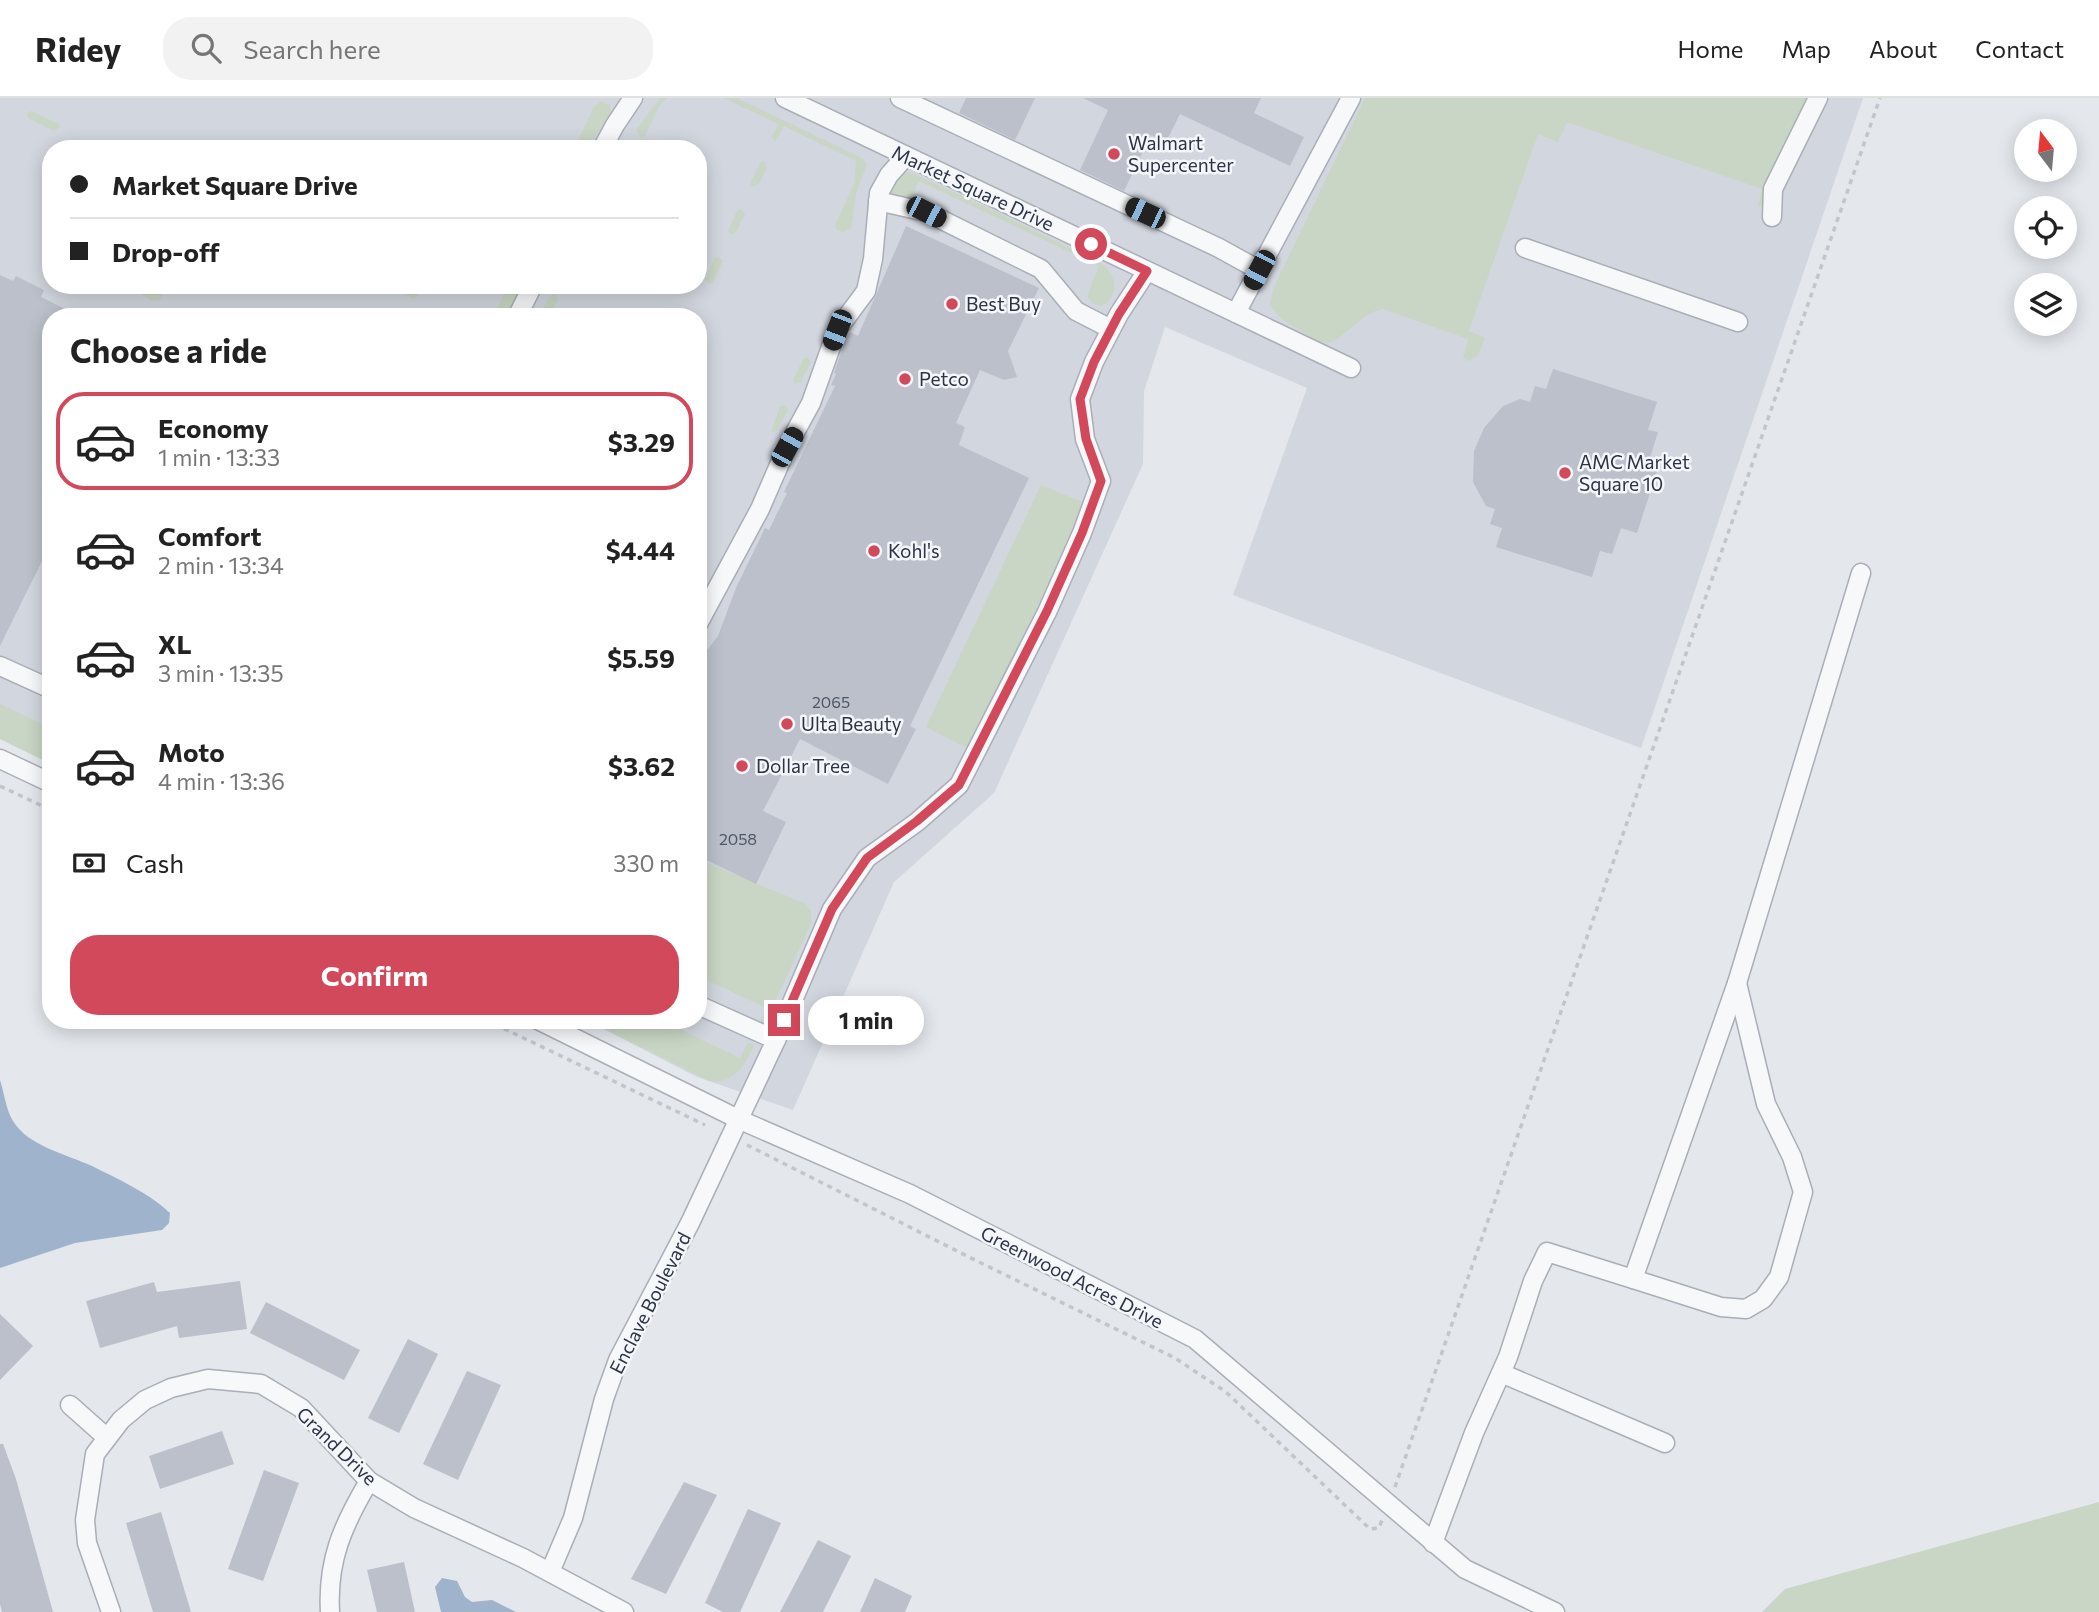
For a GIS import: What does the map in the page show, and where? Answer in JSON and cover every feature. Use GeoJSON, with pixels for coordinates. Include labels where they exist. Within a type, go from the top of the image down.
{"type":"FeatureCollection","features":[{"type":"Feature","properties":{"kind":"street"},"geometry":{"type":"LineString","coordinates":[[607,140],[633,98]]}},
{"type":"Feature","properties":{"kind":"street","name":"Market Square Drive"},"geometry":{"type":"LineString","coordinates":[[785,98],[1351,368]]}},
{"type":"Feature","properties":{"kind":"street"},"geometry":{"type":"LineString","coordinates":[[900,98],[1219,248],[1259,270]]}},
{"type":"Feature","properties":{"kind":"street"},"geometry":{"type":"LineString","coordinates":[[1236,313],[1352,98]]}},
{"type":"Feature","properties":{"kind":"street"},"geometry":{"type":"LineString","coordinates":[[1772,217],[1773,189],[1818,98]]}},
{"type":"Feature","properties":{"kind":"street"},"geometry":{"type":"LineString","coordinates":[[707,607],[760,509],[787,447],[811,403],[837,330],[866,291],[873,258],[879,193],[889,175],[906,156]]}},
{"type":"Feature","properties":{"kind":"street"},"geometry":{"type":"LineString","coordinates":[[878,201],[926,212],[1041,269],[1076,311],[1111,329]]}},
{"type":"Feature","properties":{"kind":"street"},"geometry":{"type":"LineString","coordinates":[[1525,248],[1738,322]]}},
{"type":"Feature","properties":{"kind":"street","name":"Enclave Boulevard"},"geometry":{"type":"LineString","coordinates":[[550,1572],[573,1518],[604,1399],[618,1360],[690,1223],[776,1040],[832,909],[867,858],[959,785],[1047,611],[1082,533],[1101,481],[1086,439],[1080,399],[1094,362],[1111,329],[1147,271]]}},
{"type":"Feature","properties":{"kind":"street"},"geometry":{"type":"LineString","coordinates":[[1633,1279],[1737,983],[1861,573]]}},
{"type":"Feature","properties":{"kind":"street"},"geometry":{"type":"LineString","coordinates":[[0,666],[42,685]]}},
{"type":"Feature","properties":{"kind":"street"},"geometry":{"type":"LineString","coordinates":[[0,759],[42,779]]}},
{"type":"Feature","properties":{"kind":"street"},"geometry":{"type":"LineString","coordinates":[[1433,1543],[1501,1373],[1533,1281],[1547,1252],[1721,1307],[1746,1309],[1763,1299],[1779,1277],[1803,1192],[1792,1157],[1766,1104],[1737,983]]}},
{"type":"Feature","properties":{"kind":"street"},"geometry":{"type":"LineString","coordinates":[[707,1009],[776,1040]]}},
{"type":"Feature","properties":{"kind":"street","name":"Greenwood Acres Drive"},"geometry":{"type":"LineString","coordinates":[[556,1029],[738,1119],[910,1194],[1195,1339],[1465,1569],[1555,1612]]}},
{"type":"Feature","properties":{"kind":"street"},"geometry":{"type":"LineString","coordinates":[[1501,1373],[1665,1443]]}},
{"type":"Feature","properties":{"kind":"street","name":"Grand Drive"},"geometry":{"type":"LineString","coordinates":[[111,1612],[87,1543],[85,1520],[95,1454],[106,1437],[138,1405],[171,1388],[208,1379],[261,1384],[302,1408],[369,1481],[414,1508],[550,1572],[624,1612]]}},
{"type":"Feature","properties":{"kind":"street"},"geometry":{"type":"LineString","coordinates":[[70,1405],[106,1437]]}},
{"type":"Feature","properties":{"kind":"street"},"geometry":{"type":"LineString","coordinates":[[330,1612],[330,1578],[337,1544],[369,1481]]}},
{"type":"Feature","properties":{"kind":"path"},"geometry":{"type":"LineString","coordinates":[[1394,1490],[1880,98]]}},
{"type":"Feature","properties":{"kind":"path"},"geometry":{"type":"LineString","coordinates":[[0,786],[42,806]]}},
{"type":"Feature","properties":{"kind":"path"},"geometry":{"type":"LineString","coordinates":[[505,1029],[694,1120]]}},
{"type":"Feature","properties":{"kind":"path"},"geometry":{"type":"LineString","coordinates":[[761,1152],[1175,1358],[1226,1392],[1370,1529],[1379,1528]]}},
{"type":"Feature","properties":{"kind":"shaded area"},"geometry":{"type":"Polygon","coordinates":[[[0,98],[1863,98],[1641,748],[1233,595],[1307,388],[1165,327],[1144,391],[1143,464],[994,793],[894,882],[793,1110],[697,1077],[604,1029],[707,1029],[707,308],[42,308],[42,760],[0,739],[0,98]]]}},
{"type":"Feature","properties":{"kind":"green space"},"geometry":{"type":"Polygon","coordinates":[[[660,98],[667,98],[660,105],[645,136],[640,137],[636,130],[660,98]]]}},
{"type":"Feature","properties":{"kind":"green space"},"geometry":{"type":"Polygon","coordinates":[[[724,98],[737,98],[864,159],[867,165],[856,193],[851,228],[843,232],[837,230],[835,225],[854,184],[856,161],[784,126],[775,142],[772,137],[778,124],[724,98]]]}},
{"type":"Feature","properties":{"kind":"green space"},"geometry":{"type":"Polygon","coordinates":[[[1365,98],[1816,98],[1768,202],[1763,207],[1758,206],[1762,189],[1567,122],[1558,142],[1538,134],[1469,331],[1485,338],[1478,355],[1470,361],[1463,358],[1468,339],[1383,309],[1367,316],[1339,338],[1324,343],[1285,321],[1270,304],[1273,289],[1365,98]]]}},
{"type":"Feature","properties":{"kind":"green space"},"geometry":{"type":"Polygon","coordinates":[[[601,101],[610,105],[611,112],[593,140],[578,140],[594,107],[601,101]]]}},
{"type":"Feature","properties":{"kind":"green space"},"geometry":{"type":"Polygon","coordinates":[[[31,111],[59,124],[60,127],[54,131],[28,118],[27,114],[31,111]]]}},
{"type":"Feature","properties":{"kind":"green space"},"geometry":{"type":"Polygon","coordinates":[[[764,161],[767,167],[759,184],[753,187],[750,184],[760,163],[764,161]]]}},
{"type":"Feature","properties":{"kind":"green space"},"geometry":{"type":"Polygon","coordinates":[[[903,171],[1095,260],[1113,277],[1113,293],[1101,306],[1092,303],[1087,296],[1099,266],[919,181],[911,198],[892,195],[887,185],[903,171]]]}},
{"type":"Feature","properties":{"kind":"green space"},"geometry":{"type":"Polygon","coordinates":[[[741,209],[745,214],[736,232],[731,235],[728,231],[737,211],[741,209]]]}},
{"type":"Feature","properties":{"kind":"green space"},"geometry":{"type":"Polygon","coordinates":[[[719,257],[723,261],[713,282],[709,284],[707,275],[715,258],[719,257]]]}},
{"type":"Feature","properties":{"kind":"green space"},"geometry":{"type":"Polygon","coordinates":[[[141,294],[162,295],[160,300],[152,301],[141,294]]]}},
{"type":"Feature","properties":{"kind":"green space"},"geometry":{"type":"Polygon","coordinates":[[[404,294],[419,294],[413,299],[404,294]]]}},
{"type":"Feature","properties":{"kind":"green space"},"geometry":{"type":"Polygon","coordinates":[[[504,294],[518,294],[510,308],[497,308],[504,294]]]}},
{"type":"Feature","properties":{"kind":"green space"},"geometry":{"type":"Polygon","coordinates":[[[556,295],[558,299],[554,308],[544,308],[549,297],[556,295]]]}},
{"type":"Feature","properties":{"kind":"green space"},"geometry":{"type":"Polygon","coordinates":[[[807,357],[811,362],[801,382],[795,384],[793,380],[803,359],[807,357]]]}},
{"type":"Feature","properties":{"kind":"green space"},"geometry":{"type":"Polygon","coordinates":[[[784,405],[788,410],[777,431],[771,432],[780,407],[784,405]]]}},
{"type":"Feature","properties":{"kind":"green space"},"geometry":{"type":"Polygon","coordinates":[[[1041,485],[1087,504],[969,749],[926,727],[1041,485]]]}},
{"type":"Feature","properties":{"kind":"green space"},"geometry":{"type":"Polygon","coordinates":[[[0,704],[42,724],[42,760],[0,739],[0,704]]]}},
{"type":"Feature","properties":{"kind":"green space"},"geometry":{"type":"Polygon","coordinates":[[[707,863],[806,904],[811,912],[811,924],[764,1026],[759,1024],[766,1008],[707,980],[707,863]]]}},
{"type":"Feature","properties":{"kind":"green space"},"geometry":{"type":"Polygon","coordinates":[[[604,1029],[680,1029],[740,1058],[747,1044],[754,1046],[742,1067],[732,1077],[709,1081],[604,1029]]]}},
{"type":"Feature","properties":{"kind":"green space"},"geometry":{"type":"Polygon","coordinates":[[[2099,1502],[2099,1612],[1762,1612],[1785,1589],[2099,1502]]]}},
{"type":"Feature","properties":{"kind":"water"},"geometry":{"type":"Polygon","coordinates":[[[0,1080],[11,1117],[28,1137],[143,1193],[170,1213],[169,1223],[162,1230],[75,1243],[0,1268],[0,1080]]]}},
{"type":"Feature","properties":{"kind":"water"},"geometry":{"type":"Polygon","coordinates":[[[442,1578],[457,1581],[465,1597],[472,1602],[492,1600],[516,1612],[441,1612],[435,1587],[442,1578]]]}},
{"type":"Feature","properties":{"kind":"building"},"geometry":{"type":"Polygon","coordinates":[[[966,98],[1035,98],[1015,140],[959,113],[966,98]]]}},
{"type":"Feature","properties":{"kind":"building","name":"Walmart Supercenter"},"geometry":{"type":"Polygon","coordinates":[[[1083,98],[1261,98],[1254,113],[1304,137],[1290,166],[1180,114],[1166,142],[1151,135],[1124,191],[1080,170],[1108,110],[1083,98]]]}},
{"type":"Feature","properties":{"kind":"building"},"geometry":{"type":"Polygon","coordinates":[[[906,226],[1039,288],[1008,351],[1017,377],[1004,380],[980,370],[956,423],[965,427],[959,445],[1029,478],[910,726],[916,729],[888,784],[800,739],[763,811],[786,822],[756,884],[707,860],[707,650],[718,636],[736,588],[765,528],[769,530],[787,493],[784,492],[835,386],[831,385],[847,335],[850,332],[858,336],[906,226]]]}},
{"type":"Feature","properties":{"kind":"building"},"geometry":{"type":"Polygon","coordinates":[[[0,275],[13,281],[16,276],[42,289],[41,297],[63,308],[42,308],[42,561],[0,646],[0,275]]]}},
{"type":"Feature","properties":{"kind":"building","name":"AMC Market Square 10"},"geometry":{"type":"Polygon","coordinates":[[[1553,369],[1657,402],[1648,430],[1658,432],[1649,461],[1659,465],[1637,533],[1621,528],[1612,554],[1600,551],[1592,577],[1496,547],[1502,528],[1490,524],[1495,509],[1486,506],[1473,482],[1474,451],[1484,428],[1503,406],[1520,399],[1530,402],[1535,386],[1546,389],[1553,369]]]}},
{"type":"Feature","properties":{"kind":"building"},"geometry":{"type":"Polygon","coordinates":[[[240,1281],[247,1329],[179,1338],[177,1326],[100,1348],[86,1301],[154,1282],[157,1292],[240,1281]]]}},
{"type":"Feature","properties":{"kind":"building"},"geometry":{"type":"Polygon","coordinates":[[[266,1302],[360,1350],[344,1380],[250,1333],[266,1302]]]}},
{"type":"Feature","properties":{"kind":"building"},"geometry":{"type":"Polygon","coordinates":[[[0,1314],[33,1346],[0,1380],[0,1314]]]}},
{"type":"Feature","properties":{"kind":"building"},"geometry":{"type":"Polygon","coordinates":[[[408,1339],[438,1354],[399,1433],[368,1418],[408,1339]]]}},
{"type":"Feature","properties":{"kind":"building"},"geometry":{"type":"Polygon","coordinates":[[[467,1371],[501,1385],[458,1480],[423,1464],[467,1371]]]}},
{"type":"Feature","properties":{"kind":"building"},"geometry":{"type":"Polygon","coordinates":[[[222,1431],[234,1464],[160,1489],[149,1456],[222,1431]]]}},
{"type":"Feature","properties":{"kind":"building"},"geometry":{"type":"Polygon","coordinates":[[[0,1444],[3,1444],[16,1479],[53,1612],[2,1612],[0,1444]]]}},
{"type":"Feature","properties":{"kind":"building"},"geometry":{"type":"Polygon","coordinates":[[[264,1470],[299,1483],[263,1581],[228,1569],[264,1470]]]}},
{"type":"Feature","properties":{"kind":"building"},"geometry":{"type":"Polygon","coordinates":[[[684,1482],[717,1495],[666,1594],[631,1579],[684,1482]]]}},
{"type":"Feature","properties":{"kind":"building"},"geometry":{"type":"Polygon","coordinates":[[[748,1509],[781,1523],[740,1612],[723,1612],[705,1603],[748,1509]]]}},
{"type":"Feature","properties":{"kind":"building"},"geometry":{"type":"Polygon","coordinates":[[[161,1512],[191,1612],[153,1612],[126,1523],[161,1512]]]}},
{"type":"Feature","properties":{"kind":"building"},"geometry":{"type":"Polygon","coordinates":[[[818,1540],[851,1556],[823,1612],[780,1612],[818,1540]]]}},
{"type":"Feature","properties":{"kind":"building"},"geometry":{"type":"Polygon","coordinates":[[[404,1562],[415,1612],[377,1612],[367,1570],[404,1562]]]}},
{"type":"Feature","properties":{"kind":"building"},"geometry":{"type":"Polygon","coordinates":[[[875,1578],[912,1596],[905,1612],[860,1612],[875,1578]]]}},
{"type":"Feature","properties":{"kind":"place","name":"Walmart Supercenter"},"geometry":{"type":"Point","coordinates":[1114,154]}},
{"type":"Feature","properties":{"kind":"place","name":"Best Buy"},"geometry":{"type":"Point","coordinates":[952,304]}},
{"type":"Feature","properties":{"kind":"place","name":"Petco"},"geometry":{"type":"Point","coordinates":[905,379]}},
{"type":"Feature","properties":{"kind":"place","name":"AMC Market Square 10"},"geometry":{"type":"Point","coordinates":[1565,473]}},
{"type":"Feature","properties":{"kind":"place","name":"Kohl's"},"geometry":{"type":"Point","coordinates":[874,551]}},
{"type":"Feature","properties":{"kind":"place","name":"Ulta Beauty"},"geometry":{"type":"Point","coordinates":[787,724]}},
{"type":"Feature","properties":{"kind":"place","name":"Dollar Tree"},"geometry":{"type":"Point","coordinates":[742,766]}},
{"type":"Feature","properties":{"kind":"route"},"geometry":{"type":"LineString","coordinates":[[784,1020],[832,909],[867,858],[959,785],[1047,611],[1082,533],[1101,481],[1086,439],[1080,399],[1094,362],[1119,314],[1147,271],[1091,244]]}}]}
